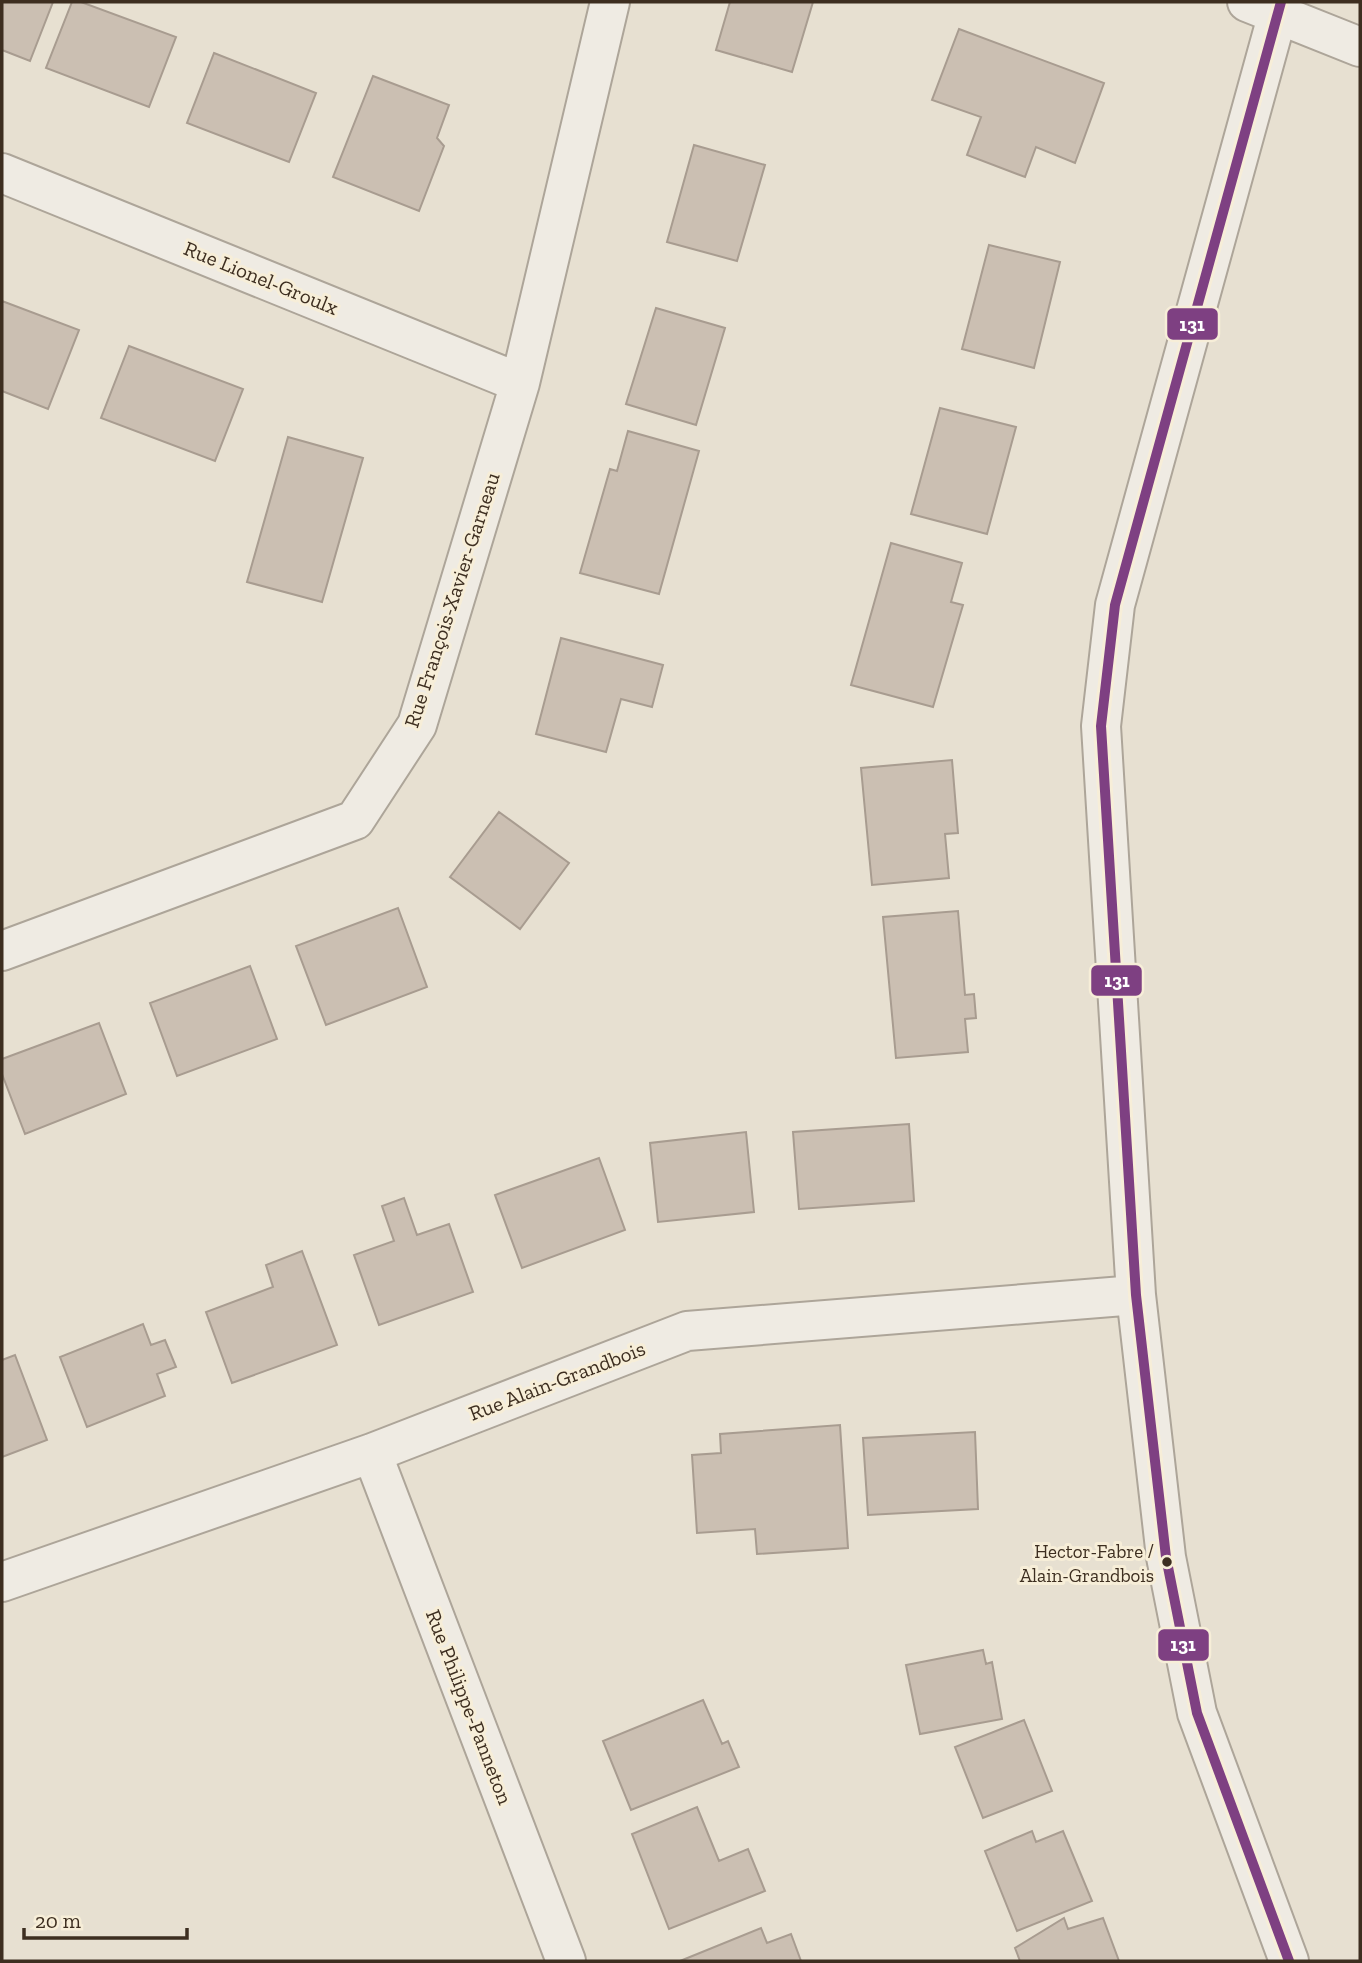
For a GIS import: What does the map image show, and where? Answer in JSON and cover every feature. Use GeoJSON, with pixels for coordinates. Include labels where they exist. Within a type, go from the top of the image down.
{"type":"FeatureCollection","features":[{"type":"Feature","properties":{"kind":"street","name":"Rue François-Xavier-Garneau"},"geometry":{"type":"LineString","coordinates":[[2,951],[355,820],[416,725],[520,383],[610,2]]}},
{"type":"Feature","properties":{"kind":"street"},"geometry":{"type":"LineString","coordinates":[[1289,1961],[1197,1713],[1166,1557],[1136,1296],[1101,726],[1115,605],[1269,6],[1360,47]]}},
{"type":"Feature","properties":{"kind":"street","name":"Rue Lionel-Groulx"},"geometry":{"type":"LineString","coordinates":[[2,173],[520,383]]}},
{"type":"Feature","properties":{"kind":"street","name":"Rue Alain-Grandbois"},"geometry":{"type":"LineString","coordinates":[[2,1582],[372,1453],[687,1331],[1136,1296]]}},
{"type":"Feature","properties":{"kind":"street","name":"Rue Philippe-Panneton"},"geometry":{"type":"LineString","coordinates":[[372,1453],[566,1961]]}},
{"type":"Feature","properties":{"kind":"building"},"geometry":{"type":"Polygon","coordinates":[[[2,2],[53,2],[30,61],[2,50],[2,2]]]}},
{"type":"Feature","properties":{"kind":"building"},"geometry":{"type":"Polygon","coordinates":[[[72,2],[81,2],[176,37],[149,107],[46,68],[72,2]]]}},
{"type":"Feature","properties":{"kind":"building"},"geometry":{"type":"Polygon","coordinates":[[[730,2],[813,2],[792,72],[716,50],[730,2]]]}},
{"type":"Feature","properties":{"kind":"building"},"geometry":{"type":"Polygon","coordinates":[[[959,29],[1104,83],[1075,163],[1036,147],[1025,177],[967,155],[981,117],[932,100],[959,29]]]}},
{"type":"Feature","properties":{"kind":"building"},"geometry":{"type":"Polygon","coordinates":[[[214,53],[316,93],[289,162],[187,123],[214,53]]]}},
{"type":"Feature","properties":{"kind":"building"},"geometry":{"type":"Polygon","coordinates":[[[373,76],[449,105],[437,138],[444,146],[419,211],[333,177],[373,76]]]}},
{"type":"Feature","properties":{"kind":"building"},"geometry":{"type":"Polygon","coordinates":[[[694,145],[765,165],[737,261],[667,242],[694,145]]]}},
{"type":"Feature","properties":{"kind":"building"},"geometry":{"type":"Polygon","coordinates":[[[989,245],[1060,262],[1034,368],[962,349],[989,245]]]}},
{"type":"Feature","properties":{"kind":"building"},"geometry":{"type":"Polygon","coordinates":[[[2,301],[79,330],[48,409],[2,391],[2,301]]]}},
{"type":"Feature","properties":{"kind":"building"},"geometry":{"type":"Polygon","coordinates":[[[656,308],[725,328],[696,425],[626,404],[656,308]]]}},
{"type":"Feature","properties":{"kind":"building"},"geometry":{"type":"Polygon","coordinates":[[[129,346],[243,389],[215,461],[101,418],[129,346]]]}},
{"type":"Feature","properties":{"kind":"building"},"geometry":{"type":"Polygon","coordinates":[[[940,408],[1016,427],[987,534],[911,514],[940,408]]]}},
{"type":"Feature","properties":{"kind":"building"},"geometry":{"type":"Polygon","coordinates":[[[628,431],[699,451],[659,594],[580,573],[610,469],[617,471],[628,431]]]}},
{"type":"Feature","properties":{"kind":"building"},"geometry":{"type":"Polygon","coordinates":[[[288,437],[363,458],[322,602],[247,582],[288,437]]]}},
{"type":"Feature","properties":{"kind":"building"},"geometry":{"type":"Polygon","coordinates":[[[891,543],[962,563],[951,602],[963,605],[933,707],[851,685],[891,543]]]}},
{"type":"Feature","properties":{"kind":"building"},"geometry":{"type":"Polygon","coordinates":[[[561,638],[663,665],[652,707],[621,699],[606,752],[536,734],[561,638]]]}},
{"type":"Feature","properties":{"kind":"building"},"geometry":{"type":"Polygon","coordinates":[[[952,760],[958,833],[945,834],[949,878],[872,885],[861,768],[952,760]]]}},
{"type":"Feature","properties":{"kind":"building"},"geometry":{"type":"Polygon","coordinates":[[[499,812],[569,863],[520,929],[450,877],[499,812]]]}},
{"type":"Feature","properties":{"kind":"building"},"geometry":{"type":"Polygon","coordinates":[[[398,908],[427,987],[326,1025],[296,946],[398,908]]]}},
{"type":"Feature","properties":{"kind":"building"},"geometry":{"type":"Polygon","coordinates":[[[958,911],[965,995],[974,994],[976,1018],[965,1019],[968,1052],[896,1058],[883,917],[958,911]]]}},
{"type":"Feature","properties":{"kind":"building"},"geometry":{"type":"Polygon","coordinates":[[[250,966],[277,1039],[177,1076],[150,1003],[250,966]]]}},
{"type":"Feature","properties":{"kind":"building"},"geometry":{"type":"Polygon","coordinates":[[[99,1023],[126,1094],[25,1134],[2,1074],[2,1059],[99,1023]]]}},
{"type":"Feature","properties":{"kind":"building"},"geometry":{"type":"Polygon","coordinates":[[[909,1124],[914,1201],[799,1209],[793,1132],[909,1124]]]}},
{"type":"Feature","properties":{"kind":"building"},"geometry":{"type":"Polygon","coordinates":[[[746,1132],[754,1212],[658,1222],[650,1143],[746,1132]]]}},
{"type":"Feature","properties":{"kind":"building"},"geometry":{"type":"Polygon","coordinates":[[[599,1158],[625,1230],[522,1268],[495,1195],[599,1158]]]}},
{"type":"Feature","properties":{"kind":"building"},"geometry":{"type":"Polygon","coordinates":[[[404,1198],[417,1235],[449,1224],[473,1292],[379,1325],[354,1255],[394,1241],[382,1206],[404,1198]]]}},
{"type":"Feature","properties":{"kind":"building"},"geometry":{"type":"Polygon","coordinates":[[[302,1251],[337,1345],[232,1383],[206,1312],[273,1287],[266,1265],[302,1251]]]}},
{"type":"Feature","properties":{"kind":"building"},"geometry":{"type":"Polygon","coordinates":[[[143,1324],[151,1345],[165,1340],[176,1367],[157,1374],[165,1396],[87,1427],[60,1357],[143,1324]]]}},
{"type":"Feature","properties":{"kind":"building"},"geometry":{"type":"Polygon","coordinates":[[[15,1355],[47,1440],[2,1457],[2,1360],[15,1355]]]}},
{"type":"Feature","properties":{"kind":"building"},"geometry":{"type":"Polygon","coordinates":[[[840,1425],[848,1548],[757,1554],[755,1529],[697,1533],[692,1455],[721,1453],[720,1434],[840,1425]]]}},
{"type":"Feature","properties":{"kind":"building"},"geometry":{"type":"Polygon","coordinates":[[[975,1432],[978,1509],[868,1515],[863,1438],[975,1432]]]}},
{"type":"Feature","properties":{"kind":"building"},"geometry":{"type":"Polygon","coordinates":[[[983,1650],[986,1664],[992,1662],[1002,1719],[920,1734],[906,1665],[983,1650]]]}},
{"type":"Feature","properties":{"kind":"building"},"geometry":{"type":"Polygon","coordinates":[[[703,1700],[722,1744],[728,1741],[739,1767],[631,1810],[603,1741],[703,1700]]]}},
{"type":"Feature","properties":{"kind":"building"},"geometry":{"type":"Polygon","coordinates":[[[1024,1720],[1052,1791],[983,1818],[955,1747],[1024,1720]]]}},
{"type":"Feature","properties":{"kind":"building"},"geometry":{"type":"Polygon","coordinates":[[[697,1807],[719,1861],[748,1849],[765,1891],[669,1929],[632,1834],[697,1807]]]}},
{"type":"Feature","properties":{"kind":"building"},"geometry":{"type":"Polygon","coordinates":[[[1032,1831],[1036,1842],[1063,1831],[1092,1901],[1017,1931],[985,1851],[1032,1831]]]}},
{"type":"Feature","properties":{"kind":"building"},"geometry":{"type":"Polygon","coordinates":[[[1064,1918],[1068,1929],[1103,1918],[1119,1961],[1020,1961],[1015,1948],[1064,1918]]]}},
{"type":"Feature","properties":{"kind":"building"},"geometry":{"type":"Polygon","coordinates":[[[761,1928],[767,1943],[791,1934],[801,1961],[680,1961],[761,1928]]]}},
{"type":"Feature","properties":{"kind":"transit line","name":"131"},"geometry":{"type":"LineString","coordinates":[[1281,2],[1115,605],[1101,726],[1136,1295],[1166,1557],[1197,1713],[1289,1961]]}},
{"type":"Feature","properties":{"kind":"place","name":"Hector-Fabre / Alain-Grandbois"},"geometry":{"type":"Point","coordinates":[1167,1562]}}]}
